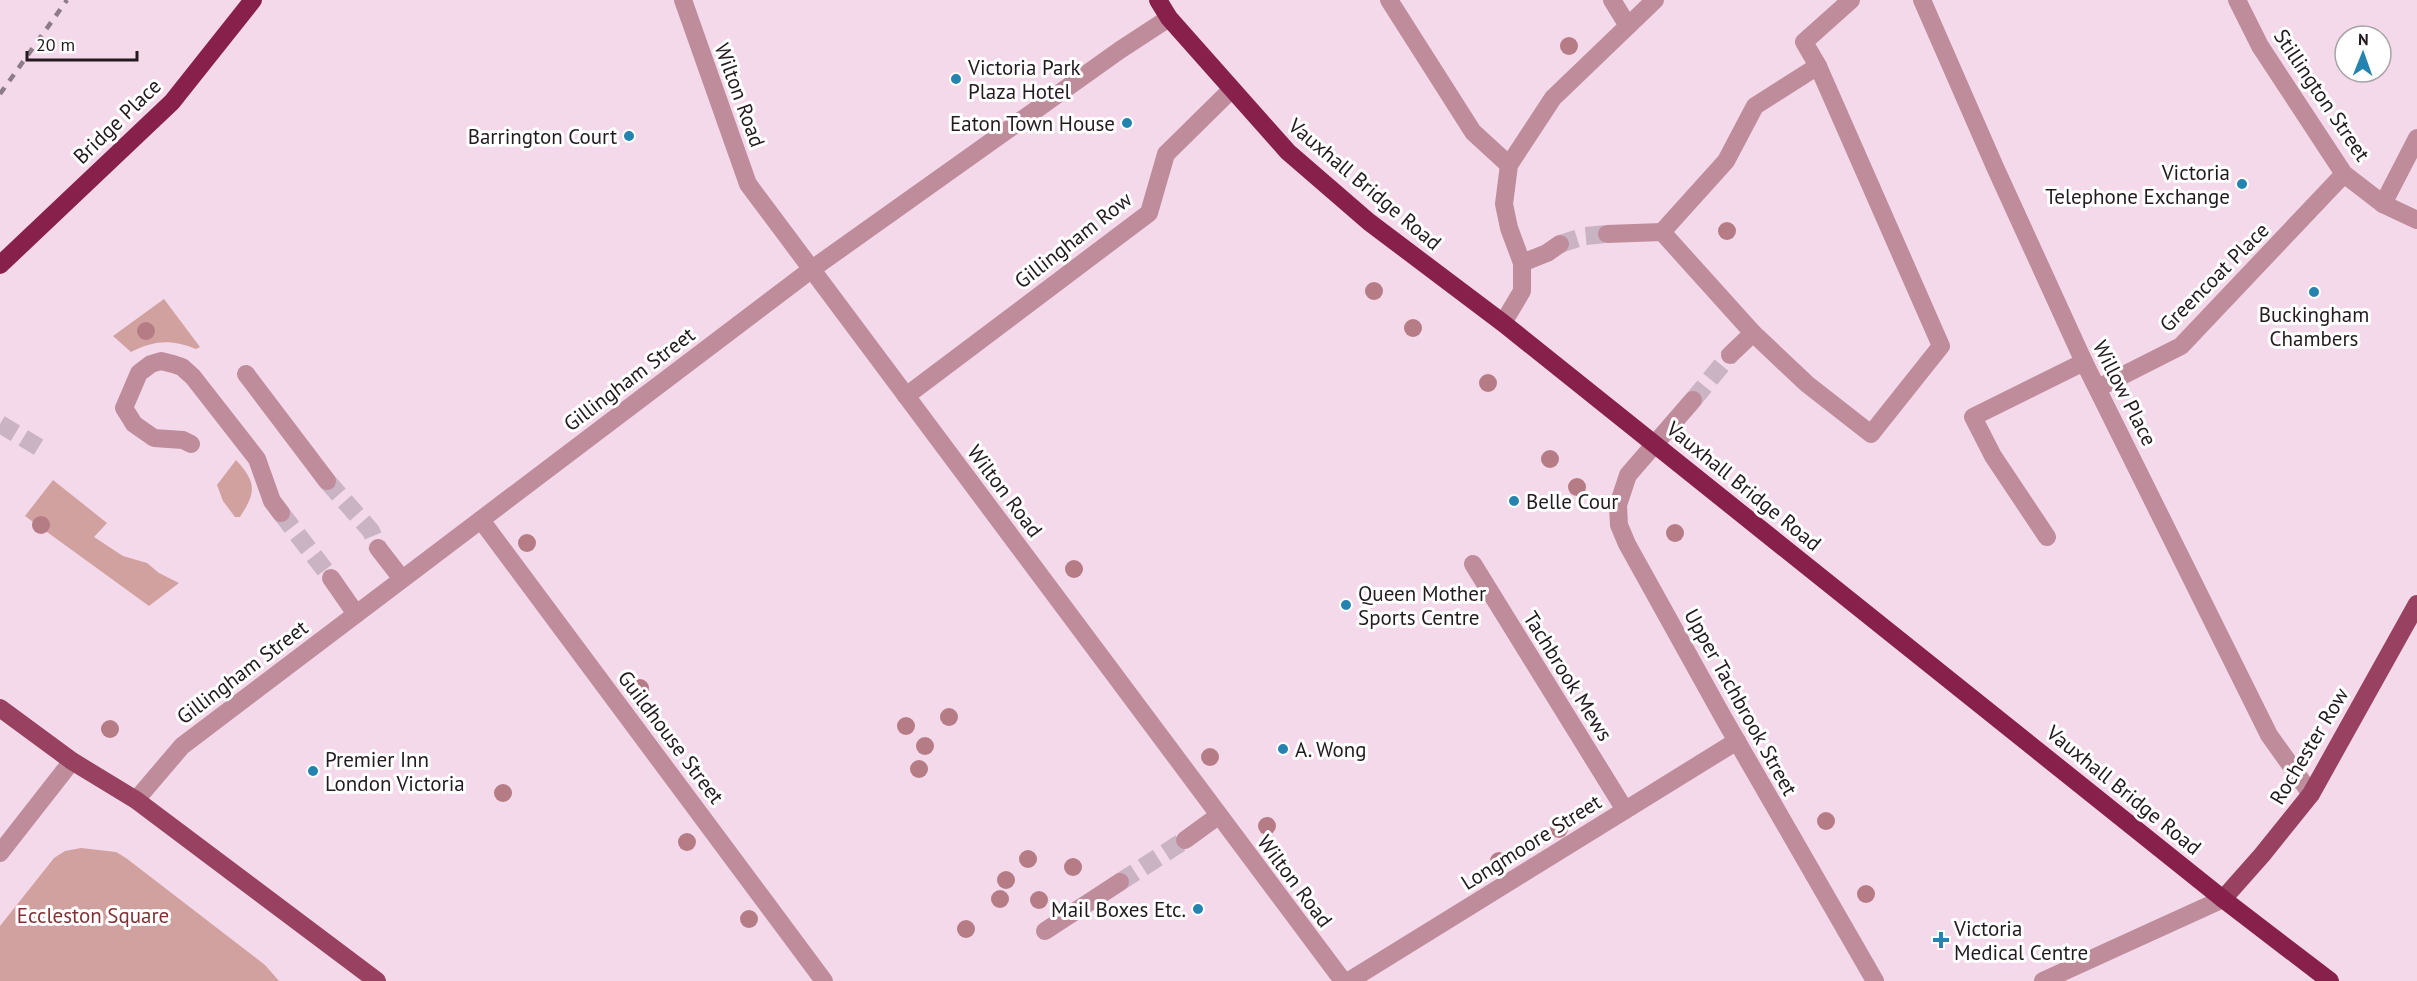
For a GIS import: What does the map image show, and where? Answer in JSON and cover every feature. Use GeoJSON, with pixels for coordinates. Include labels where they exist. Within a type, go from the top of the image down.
{"type":"FeatureCollection","features":[{"type":"Feature","properties":{"kind":"highway","name":"Bridge Place"},"geometry":{"type":"LineString","coordinates":[[0,265],[172,102],[253,0]]}},
{"type":"Feature","properties":{"kind":"highway","name":"Vauxhall Bridge Road"},"geometry":{"type":"LineString","coordinates":[[1158,0],[1169,18],[1288,152],[1369,222],[1503,323],[2223,899],[2330,981]]}},
{"type":"Feature","properties":{"kind":"main road","name":"Rochester Row"},"geometry":{"type":"LineString","coordinates":[[2223,899],[2311,794],[2417,604]]}},
{"type":"Feature","properties":{"kind":"main road"},"geometry":{"type":"LineString","coordinates":[[0,708],[72,761],[136,800],[377,981]]}},
{"type":"Feature","properties":{"kind":"street","name":"Wilton Road"},"geometry":{"type":"LineString","coordinates":[[683,0],[748,184],[1343,981]]}},
{"type":"Feature","properties":{"kind":"street"},"geometry":{"type":"LineString","coordinates":[[1389,0],[1473,132],[1509,165]]}},
{"type":"Feature","properties":{"kind":"street"},"geometry":{"type":"LineString","coordinates":[[1612,0],[1628,26]]}},
{"type":"Feature","properties":{"kind":"street"},"geometry":{"type":"LineString","coordinates":[[1503,323],[1522,291],[1522,263],[1509,228],[1504,204],[1509,165],[1553,98],[1655,0]]}},
{"type":"Feature","properties":{"kind":"street"},"geometry":{"type":"LineString","coordinates":[[1662,232],[1752,333],[1807,384],[1871,434],[1941,346],[1818,66],[1804,42],[1851,0]]}},
{"type":"Feature","properties":{"kind":"street","name":"Willow Place"},"geometry":{"type":"LineString","coordinates":[[1922,0],[2084,362],[2269,735],[2311,794]]}},
{"type":"Feature","properties":{"kind":"street","name":"Stillington Street"},"geometry":{"type":"LineString","coordinates":[[2237,0],[2260,46],[2344,174],[2383,204],[2417,220]]}},
{"type":"Feature","properties":{"kind":"street","name":"Gillingham Street"},"geometry":{"type":"LineString","coordinates":[[136,800],[182,746],[402,579],[812,269],[1111,56],[1169,18]]}},
{"type":"Feature","properties":{"kind":"street"},"geometry":{"type":"LineString","coordinates":[[1607,234],[1662,232],[1726,161],[1755,106],[1818,66]]}},
{"type":"Feature","properties":{"kind":"street","name":"Gillingham Row"},"geometry":{"type":"LineString","coordinates":[[906,396],[1149,213],[1166,154],[1231,90]]}},
{"type":"Feature","properties":{"kind":"street"},"geometry":{"type":"LineString","coordinates":[[2383,204],[2417,138]]}},
{"type":"Feature","properties":{"kind":"street","name":"Greencoat Place"},"geometry":{"type":"LineString","coordinates":[[2098,388],[2181,346],[2344,174]]}},
{"type":"Feature","properties":{"kind":"street"},"geometry":{"type":"LineString","coordinates":[[1522,263],[1547,253],[1560,244]]}},
{"type":"Feature","properties":{"kind":"street"},"geometry":{"type":"LineString","coordinates":[[1730,355],[1752,333]]}},
{"type":"Feature","properties":{"kind":"street"},"geometry":{"type":"LineString","coordinates":[[191,444],[183,440],[154,438],[134,424],[127,415],[125,402],[140,373],[151,364],[161,361],[173,364],[182,367],[193,377],[257,459],[272,501],[281,513]]}},
{"type":"Feature","properties":{"kind":"street"},"geometry":{"type":"LineString","coordinates":[[2047,537],[1993,456],[1973,417],[2084,362]]}},
{"type":"Feature","properties":{"kind":"street"},"geometry":{"type":"LineString","coordinates":[[246,374],[327,481]]}},
{"type":"Feature","properties":{"kind":"street","name":"Upper Tachbrook Street"},"geometry":{"type":"LineString","coordinates":[[1693,400],[1628,475],[1618,505],[1619,525],[1627,544],[1737,741],[1873,979]]}},
{"type":"Feature","properties":{"kind":"street","name":"Guildhouse Street"},"geometry":{"type":"LineString","coordinates":[[481,520],[824,981]]}},
{"type":"Feature","properties":{"kind":"street"},"geometry":{"type":"LineString","coordinates":[[378,548],[402,579]]}},
{"type":"Feature","properties":{"kind":"street","name":"Tachbrook Mews"},"geometry":{"type":"LineString","coordinates":[[1473,564],[1625,810]]}},
{"type":"Feature","properties":{"kind":"street"},"geometry":{"type":"LineString","coordinates":[[331,578],[356,614]]}},
{"type":"Feature","properties":{"kind":"street","name":"Longmoore Street"},"geometry":{"type":"LineString","coordinates":[[1349,981],[1737,741]]}},
{"type":"Feature","properties":{"kind":"street"},"geometry":{"type":"LineString","coordinates":[[0,853],[72,761]]}},
{"type":"Feature","properties":{"kind":"street"},"geometry":{"type":"LineString","coordinates":[[1185,840],[1218,816]]}},
{"type":"Feature","properties":{"kind":"street"},"geometry":{"type":"LineString","coordinates":[[1045,931],[1120,882]]}},
{"type":"Feature","properties":{"kind":"street"},"geometry":{"type":"LineString","coordinates":[[2043,981],[2223,899]]}},
{"type":"Feature","properties":{"kind":"green space"},"geometry":{"type":"Polygon","coordinates":[[[164,299],[200,347],[196,349],[163,342],[147,345],[131,352],[113,336],[164,299]]]}},
{"type":"Feature","properties":{"kind":"green space"},"geometry":{"type":"Polygon","coordinates":[[[236,460],[248,475],[252,488],[249,501],[240,517],[235,517],[223,501],[217,485],[236,460]]]}},
{"type":"Feature","properties":{"kind":"green space"},"geometry":{"type":"Polygon","coordinates":[[[53,480],[107,523],[94,537],[123,556],[147,563],[159,573],[179,583],[149,606],[25,516],[53,480]]]}},
{"type":"Feature","properties":{"kind":"green space","name":"Eccleston Square"},"geometry":{"type":"Polygon","coordinates":[[[81,848],[116,852],[126,858],[265,965],[279,981],[0,981],[0,926],[54,858],[65,851],[81,848]]]}},
{"type":"Feature","properties":{"kind":"tunnel"},"geometry":{"type":"LineString","coordinates":[[1560,244],[1585,236],[1607,234]]}},
{"type":"Feature","properties":{"kind":"tunnel"},"geometry":{"type":"LineString","coordinates":[[1693,400],[1730,355]]}},
{"type":"Feature","properties":{"kind":"tunnel"},"geometry":{"type":"LineString","coordinates":[[0,424],[40,448]]}},
{"type":"Feature","properties":{"kind":"tunnel"},"geometry":{"type":"LineString","coordinates":[[327,481],[371,531],[378,548]]}},
{"type":"Feature","properties":{"kind":"tunnel"},"geometry":{"type":"LineString","coordinates":[[281,513],[331,578]]}},
{"type":"Feature","properties":{"kind":"tunnel"},"geometry":{"type":"LineString","coordinates":[[1120,882],[1185,840]]}},
{"type":"Feature","properties":{"kind":"railway"},"geometry":{"type":"LineString","coordinates":[[0,94],[67,0]]}},
{"type":"Feature","properties":{"kind":"place","name":"Victoria Park Plaza Hotel"},"geometry":{"type":"Point","coordinates":[956,79]}},
{"type":"Feature","properties":{"kind":"place","name":"Eaton Town House"},"geometry":{"type":"Point","coordinates":[1127,123]}},
{"type":"Feature","properties":{"kind":"place","name":"Barrington Court"},"geometry":{"type":"Point","coordinates":[629,136]}},
{"type":"Feature","properties":{"kind":"place","name":"Victoria Telephone Exchange"},"geometry":{"type":"Point","coordinates":[2242,184]}},
{"type":"Feature","properties":{"kind":"place","name":"Buckingham Chambers"},"geometry":{"type":"Point","coordinates":[2314,292]}},
{"type":"Feature","properties":{"kind":"place","name":"Belle Cour"},"geometry":{"type":"Point","coordinates":[1514,501]}},
{"type":"Feature","properties":{"kind":"place","name":"Queen Mother Sports Centre"},"geometry":{"type":"Point","coordinates":[1346,605]}},
{"type":"Feature","properties":{"kind":"place","name":"A. Wong"},"geometry":{"type":"Point","coordinates":[1283,749]}},
{"type":"Feature","properties":{"kind":"place","name":"Premier Inn London Victoria"},"geometry":{"type":"Point","coordinates":[313,771]}},
{"type":"Feature","properties":{"kind":"place","name":"Mail Boxes Etc."},"geometry":{"type":"Point","coordinates":[1198,909]}},
{"type":"Feature","properties":{"kind":"place","name":"Victoria Medical Centre"},"geometry":{"type":"Point","coordinates":[1941,940]}}]}
